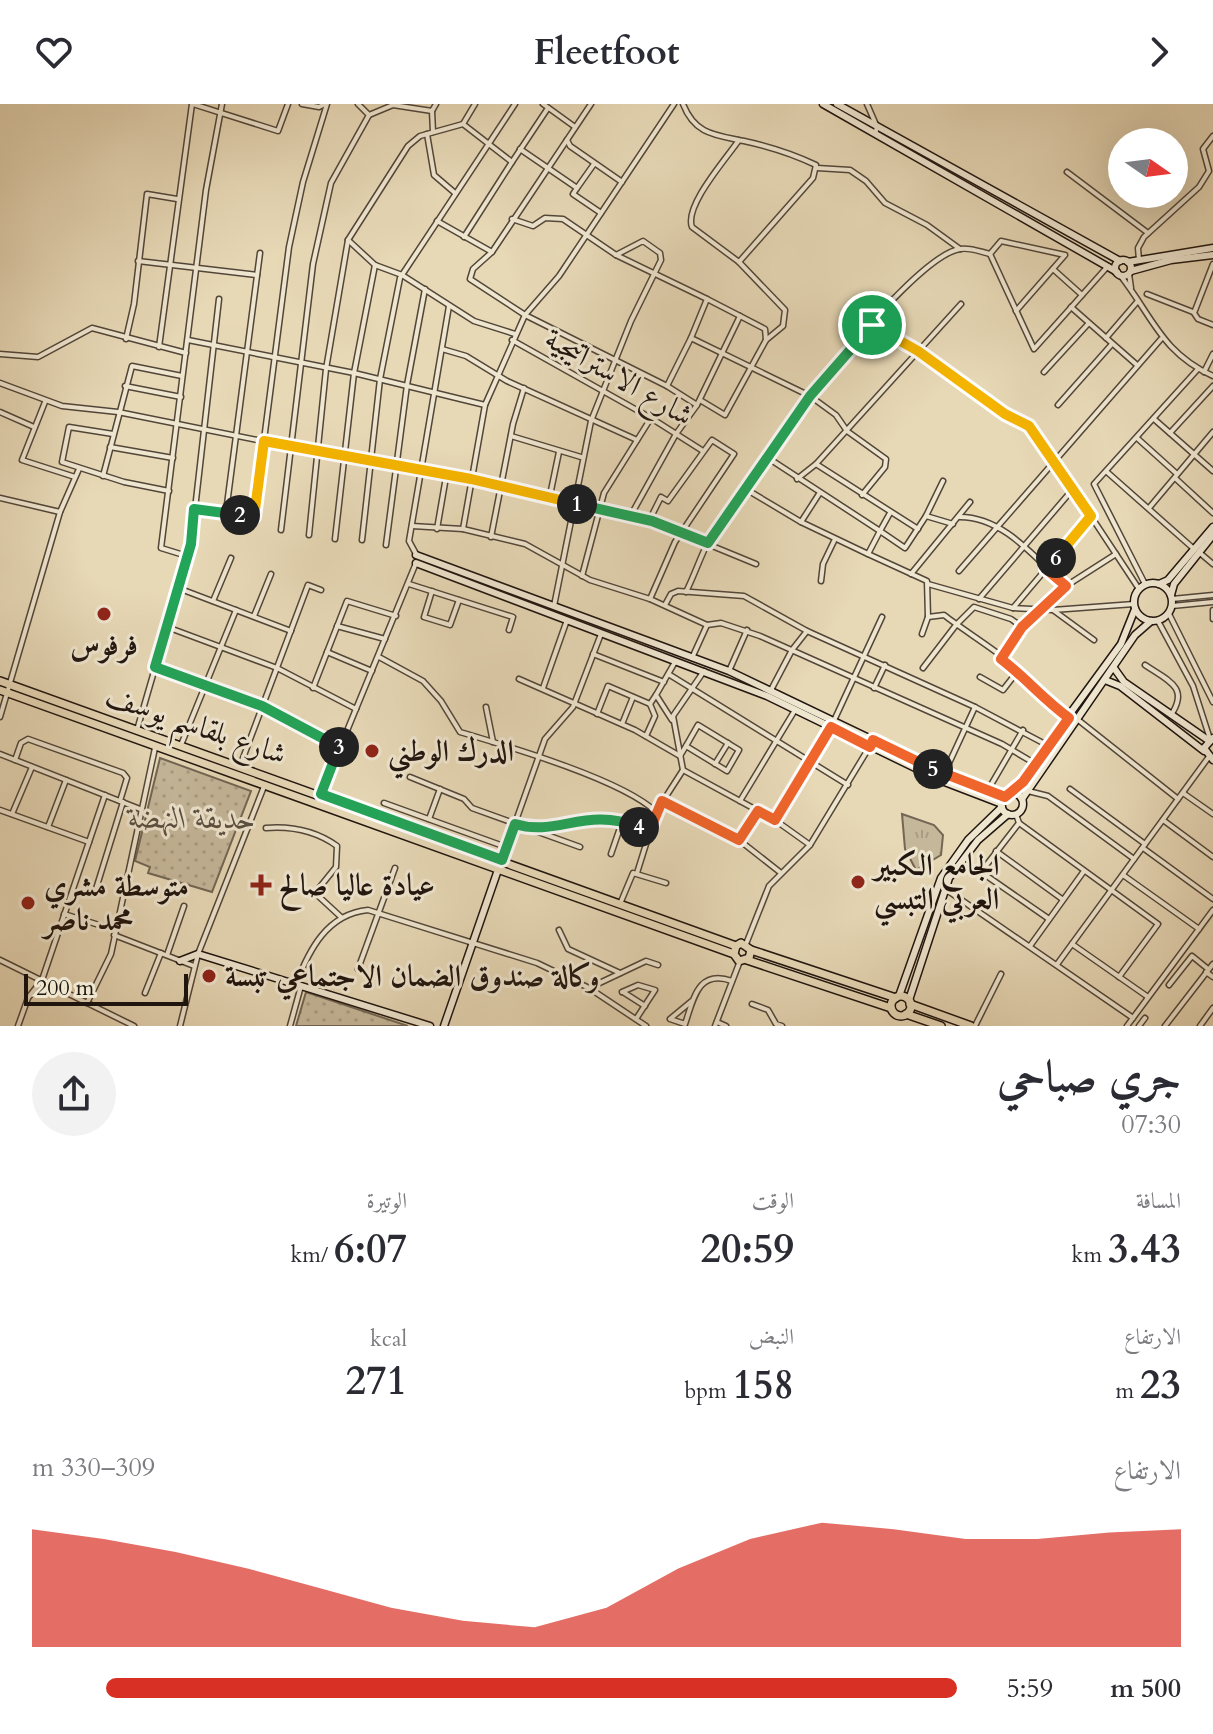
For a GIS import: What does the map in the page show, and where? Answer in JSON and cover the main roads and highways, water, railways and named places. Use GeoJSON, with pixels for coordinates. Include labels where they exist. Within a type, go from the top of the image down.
{"type":"FeatureCollection","features":[{"type":"Feature","properties":{"kind":"main road"},"geometry":{"type":"LineString","coordinates":[[823,104],[1124,262],[1130,272]]}},
{"type":"Feature","properties":{"kind":"main road"},"geometry":{"type":"LineString","coordinates":[[837,104],[876,131],[1118,274],[1171,260],[1213,255]]}},
{"type":"Feature","properties":{"kind":"main road"},"geometry":{"type":"LineString","coordinates":[[1124,262],[1213,248]]}},
{"type":"Feature","properties":{"kind":"main road"},"geometry":{"type":"LineString","coordinates":[[1118,274],[1124,262]]}},
{"type":"Feature","properties":{"kind":"main road"},"geometry":{"type":"LineString","coordinates":[[906,1014],[944,888],[967,852],[1008,814],[1016,814],[1023,806],[1026,791],[1139,631],[1169,614],[1174,584],[1213,527]]}},
{"type":"Feature","properties":{"kind":"main road"},"geometry":{"type":"LineString","coordinates":[[891,1008],[941,878],[968,840],[1035,764],[1125,638],[1142,587],[1168,580],[1213,535]]}},
{"type":"Feature","properties":{"kind":"main road"},"geometry":{"type":"LineString","coordinates":[[832,724],[729,671],[416,559],[601,634],[704,671],[1005,800]]}},
{"type":"Feature","properties":{"kind":"main road"},"geometry":{"type":"LineString","coordinates":[[1159,584],[1172,600]]}},
{"type":"Feature","properties":{"kind":"main road"},"geometry":{"type":"LineString","coordinates":[[1135,606],[1154,621]]}},
{"type":"Feature","properties":{"kind":"main road"},"geometry":{"type":"LineString","coordinates":[[1114,668],[1124,682],[1210,739],[1209,756]]}},
{"type":"Feature","properties":{"kind":"main road"},"geometry":{"type":"LineString","coordinates":[[1105,680],[1120,686],[1209,756]]}},
{"type":"Feature","properties":{"kind":"main road","name":"شارع بلقاسم يوسف"},"geometry":{"type":"LineString","coordinates":[[0,681],[6,689],[156,745],[620,904],[735,950]]}},
{"type":"Feature","properties":{"kind":"main road","name":"شارع بلقاسم يوسف"},"geometry":{"type":"LineString","coordinates":[[6,689],[137,730],[321,794],[735,950]]}},
{"type":"Feature","properties":{"kind":"main road"},"geometry":{"type":"LineString","coordinates":[[872,743],[1005,800],[1022,799]]}},
{"type":"Feature","properties":{"kind":"main road"},"geometry":{"type":"LineString","coordinates":[[1005,800],[1008,814]]}},
{"type":"Feature","properties":{"kind":"main road"},"geometry":{"type":"LineString","coordinates":[[444,1026],[500,864]]}},
{"type":"Feature","properties":{"kind":"main road"},"geometry":{"type":"LineString","coordinates":[[744,960],[749,947]]}},
{"type":"Feature","properties":{"kind":"main road"},"geometry":{"type":"LineString","coordinates":[[941,1026],[918,1022],[906,1014],[896,1015],[891,1008],[744,960],[735,950],[749,947],[973,1026]]}},
{"type":"Feature","properties":{"kind":"main road"},"geometry":{"type":"LineString","coordinates":[[180,961],[198,954],[430,1026]]}},
{"type":"Feature","properties":{"kind":"place","name":"فرفوس"},"geometry":{"type":"Point","coordinates":[104,614]}},
{"type":"Feature","properties":{"kind":"place","name":"الدرك الوطني"},"geometry":{"type":"Point","coordinates":[372,751]}},
{"type":"Feature","properties":{"kind":"place","name":"الجامع الكبير العربي التبسي"},"geometry":{"type":"Point","coordinates":[858,882]}},
{"type":"Feature","properties":{"kind":"place","name":"عيادة عاليا صالح"},"geometry":{"type":"Point","coordinates":[261,885]}},
{"type":"Feature","properties":{"kind":"place","name":"متوسطة مشري محمد ناصر"},"geometry":{"type":"Point","coordinates":[28,903]}},
{"type":"Feature","properties":{"kind":"place","name":"وكالة صندوق الضمان الاجتماعي تبسة"},"geometry":{"type":"Point","coordinates":[209,976]}},
{"type":"Feature","properties":{"kind":"park label","name":"حديقة النهضة"},"geometry":{"type":"Point","coordinates":[192,818]}}]}
